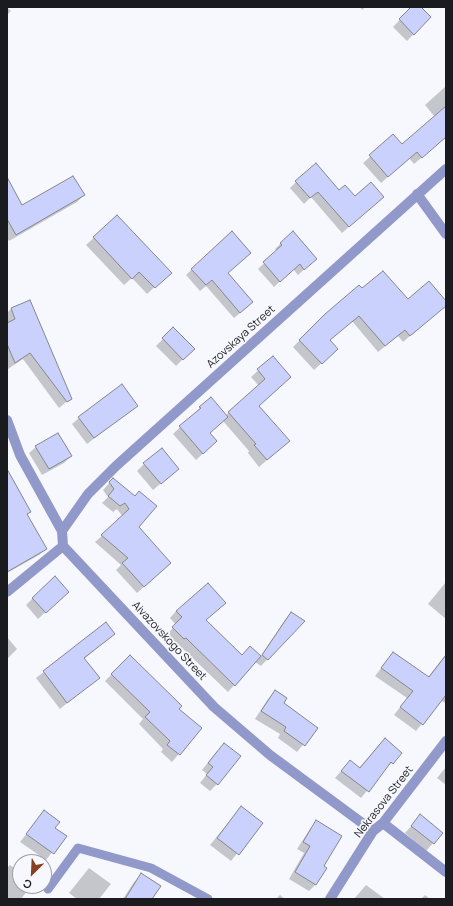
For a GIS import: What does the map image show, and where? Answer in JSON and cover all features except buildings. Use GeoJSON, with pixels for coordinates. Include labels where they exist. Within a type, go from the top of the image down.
{"type":"FeatureCollection","features":[{"type":"Feature","properties":{"kind":"street","name":"Azovskaya Street"},"geometry":{"type":"LineString","coordinates":[[62,531],[88,494],[116,466],[446,169]]}},
{"type":"Feature","properties":{"kind":"street"},"geometry":{"type":"LineString","coordinates":[[417,194],[446,234]]}},
{"type":"Feature","properties":{"kind":"street"},"geometry":{"type":"LineString","coordinates":[[7,420],[20,455],[62,531],[63,546],[7,592]]}},
{"type":"Feature","properties":{"kind":"street","name":"Aivazovskogo Street"},"geometry":{"type":"LineString","coordinates":[[63,546],[214,707],[270,755],[373,831]]}},
{"type":"Feature","properties":{"kind":"street","name":"Nekrasova Street"},"geometry":{"type":"LineString","coordinates":[[330,899],[373,831],[383,823],[446,741]]}},
{"type":"Feature","properties":{"kind":"street"},"geometry":{"type":"LineString","coordinates":[[383,823],[446,872]]}},
{"type":"Feature","properties":{"kind":"lane"},"geometry":{"type":"LineString","coordinates":[[52,883],[78,848],[151,868],[208,899]]}}]}
